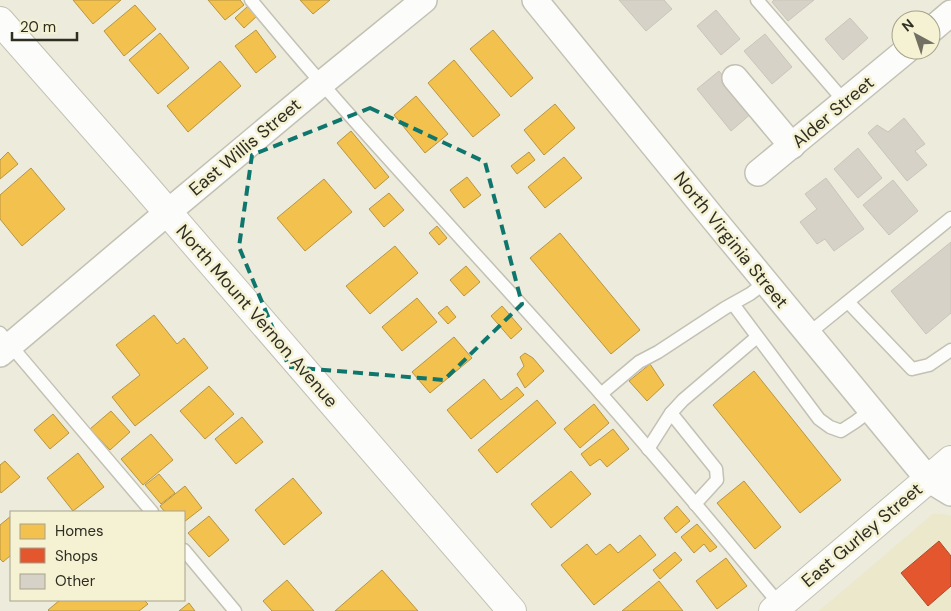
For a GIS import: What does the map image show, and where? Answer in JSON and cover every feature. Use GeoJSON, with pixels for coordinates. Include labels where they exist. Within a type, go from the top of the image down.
{"type":"FeatureCollection","features":[{"type":"Feature","properties":{"kind":"street","name":"East Willis Street"},"geometry":{"type":"LineString","coordinates":[[4,344],[168,212],[424,0]]}},
{"type":"Feature","properties":{"kind":"street","name":"North Virginia Street"},"geometry":{"type":"LineString","coordinates":[[535,0],[928,479],[951,493]]}},
{"type":"Feature","properties":{"kind":"street"},"geometry":{"type":"LineString","coordinates":[[941,22],[951,13]]}},
{"type":"Feature","properties":{"kind":"street","name":"North Mount Vernon Avenue"},"geometry":{"type":"LineString","coordinates":[[0,21],[168,212],[512,611]]}},
{"type":"Feature","properties":{"kind":"street","name":"Alder Street"},"geometry":{"type":"LineString","coordinates":[[758,173],[895,60]]}},
{"type":"Feature","properties":{"kind":"street"},"geometry":{"type":"LineString","coordinates":[[735,78],[792,146]]}},
{"type":"Feature","properties":{"kind":"street","name":"East Gurley Street"},"geometry":{"type":"LineString","coordinates":[[780,609],[951,460]]}},
{"type":"Feature","properties":{"kind":"lane"},"geometry":{"type":"LineString","coordinates":[[251,0],[367,136],[602,394],[780,609]]}},
{"type":"Feature","properties":{"kind":"lane"},"geometry":{"type":"LineString","coordinates":[[757,0],[844,102]]}},
{"type":"Feature","properties":{"kind":"lane"},"geometry":{"type":"LineString","coordinates":[[808,334],[951,218]]}},
{"type":"Feature","properties":{"kind":"lane"},"geometry":{"type":"LineString","coordinates":[[602,394],[640,362],[750,294],[766,282]]}},
{"type":"Feature","properties":{"kind":"lane"},"geometry":{"type":"LineString","coordinates":[[848,302],[912,370],[930,365],[951,350]]}},
{"type":"Feature","properties":{"kind":"lane"},"geometry":{"type":"LineString","coordinates":[[732,304],[819,419],[830,427],[841,431],[871,410]]}},
{"type":"Feature","properties":{"kind":"lane"},"geometry":{"type":"LineString","coordinates":[[648,449],[671,413],[683,400],[757,336]]}},
{"type":"Feature","properties":{"kind":"lane"},"geometry":{"type":"LineString","coordinates":[[4,344],[151,511]]}},
{"type":"Feature","properties":{"kind":"lane"},"geometry":{"type":"LineString","coordinates":[[671,413],[716,469],[717,480],[695,504]]}},
{"type":"Feature","properties":{"kind":"lane"},"geometry":{"type":"LineString","coordinates":[[185,551],[235,611]]}},
{"type":"Feature","properties":{"kind":"highlighted area"},"geometry":{"type":"Polygon","coordinates":[[[370,108],[485,162],[522,304],[444,380],[289,367],[239,247],[252,155],[370,108]]]}},
{"type":"Feature","properties":{"kind":"shaded area"},"geometry":{"type":"Polygon","coordinates":[[[933,514],[951,516],[951,611],[819,611],[933,514]]]}},
{"type":"Feature","properties":{"kind":"building: Homes"},"geometry":{"type":"Polygon","coordinates":[[[73,0],[121,0],[93,24],[73,0]]]}},
{"type":"Feature","properties":{"kind":"building: Homes"},"geometry":{"type":"Polygon","coordinates":[[[208,0],[240,0],[244,5],[225,20],[208,0]]]}},
{"type":"Feature","properties":{"kind":"building: Homes"},"geometry":{"type":"Polygon","coordinates":[[[300,0],[330,0],[313,14],[300,0]]]}},
{"type":"Feature","properties":{"kind":"building: Homes"},"geometry":{"type":"Polygon","coordinates":[[[135,5],[156,29],[124,56],[104,31],[135,5]]]}},
{"type":"Feature","properties":{"kind":"building: Homes"},"geometry":{"type":"Polygon","coordinates":[[[248,6],[257,16],[244,28],[235,18],[248,6]]]}},
{"type":"Feature","properties":{"kind":"building: Homes"},"geometry":{"type":"Polygon","coordinates":[[[256,30],[276,57],[256,73],[235,46],[256,30]]]}},
{"type":"Feature","properties":{"kind":"building: Homes"},"geometry":{"type":"Polygon","coordinates":[[[493,30],[533,78],[511,97],[470,49],[493,30]]]}},
{"type":"Feature","properties":{"kind":"building: Homes"},"geometry":{"type":"Polygon","coordinates":[[[160,33],[189,68],[158,94],[129,60],[160,33]]]}},
{"type":"Feature","properties":{"kind":"building: Homes"},"geometry":{"type":"Polygon","coordinates":[[[454,60],[500,115],[473,137],[428,83],[454,60]]]}},
{"type":"Feature","properties":{"kind":"building: Homes"},"geometry":{"type":"Polygon","coordinates":[[[220,61],[241,86],[188,132],[167,106],[220,61]]]}},
{"type":"Feature","properties":{"kind":"building: Homes"},"geometry":{"type":"Polygon","coordinates":[[[416,96],[448,134],[425,153],[394,115],[416,96]]]}},
{"type":"Feature","properties":{"kind":"building: Homes"},"geometry":{"type":"Polygon","coordinates":[[[555,104],[575,128],[544,155],[524,130],[555,104]]]}},
{"type":"Feature","properties":{"kind":"building: Homes"},"geometry":{"type":"Polygon","coordinates":[[[351,131],[389,177],[375,189],[337,143],[351,131]]]}},
{"type":"Feature","properties":{"kind":"building: Homes"},"geometry":{"type":"Polygon","coordinates":[[[8,152],[18,164],[0,179],[0,160],[8,152]]]}},
{"type":"Feature","properties":{"kind":"building: Homes"},"geometry":{"type":"Polygon","coordinates":[[[529,152],[535,160],[517,174],[511,166],[529,152]]]}},
{"type":"Feature","properties":{"kind":"building: Homes"},"geometry":{"type":"Polygon","coordinates":[[[564,157],[582,178],[545,208],[528,187],[564,157]]]}},
{"type":"Feature","properties":{"kind":"building: Homes"},"geometry":{"type":"Polygon","coordinates":[[[31,168],[65,209],[22,246],[0,219],[0,195],[31,168]]]}},
{"type":"Feature","properties":{"kind":"building: Homes"},"geometry":{"type":"Polygon","coordinates":[[[467,177],[481,195],[464,208],[450,190],[467,177]]]}},
{"type":"Feature","properties":{"kind":"building: Homes"},"geometry":{"type":"Polygon","coordinates":[[[324,179],[352,212],[305,251],[277,218],[324,179]]]}},
{"type":"Feature","properties":{"kind":"building: Homes"},"geometry":{"type":"Polygon","coordinates":[[[389,193],[404,210],[384,227],[369,209],[389,193]]]}},
{"type":"Feature","properties":{"kind":"building: Homes"},"geometry":{"type":"Polygon","coordinates":[[[437,226],[447,238],[439,245],[429,233],[437,226]]]}},
{"type":"Feature","properties":{"kind":"building: Homes"},"geometry":{"type":"Polygon","coordinates":[[[560,233],[640,330],[611,354],[530,258],[560,233]]]}},
{"type":"Feature","properties":{"kind":"building: Homes"},"geometry":{"type":"Polygon","coordinates":[[[395,246],[418,273],[370,314],[346,286],[395,246]]]}},
{"type":"Feature","properties":{"kind":"building: Homes"},"geometry":{"type":"Polygon","coordinates":[[[466,266],[480,282],[464,296],[450,280],[466,266]]]}},
{"type":"Feature","properties":{"kind":"building: Homes"},"geometry":{"type":"Polygon","coordinates":[[[417,298],[437,322],[402,351],[382,327],[417,298]]]}},
{"type":"Feature","properties":{"kind":"building: Homes"},"geometry":{"type":"Polygon","coordinates":[[[447,306],[456,317],[448,324],[438,313],[447,306]]]}},
{"type":"Feature","properties":{"kind":"building: Homes"},"geometry":{"type":"Polygon","coordinates":[[[502,306],[522,329],[511,339],[491,316],[502,306]]]}},
{"type":"Feature","properties":{"kind":"building: Homes"},"geometry":{"type":"Polygon","coordinates":[[[154,315],[177,344],[184,338],[208,368],[135,426],[112,397],[140,375],[116,345],[154,315]]]}},
{"type":"Feature","properties":{"kind":"building: Homes"},"geometry":{"type":"Polygon","coordinates":[[[454,337],[472,358],[430,393],[412,372],[454,337]]]}},
{"type":"Feature","properties":{"kind":"building: Homes"},"geometry":{"type":"Polygon","coordinates":[[[525,353],[533,358],[544,371],[525,388],[517,374],[524,366],[520,357],[525,353]]]}},
{"type":"Feature","properties":{"kind":"building: Homes"},"geometry":{"type":"Polygon","coordinates":[[[650,364],[664,385],[647,401],[629,381],[650,364]]]}},
{"type":"Feature","properties":{"kind":"building: Homes"},"geometry":{"type":"Polygon","coordinates":[[[754,371],[841,480],[800,513],[713,405],[754,371]]]}},
{"type":"Feature","properties":{"kind":"building: Homes"},"geometry":{"type":"Polygon","coordinates":[[[484,379],[501,400],[517,387],[524,395],[471,439],[447,410],[484,379]]]}},
{"type":"Feature","properties":{"kind":"building: Homes"},"geometry":{"type":"Polygon","coordinates":[[[209,386],[234,414],[205,439],[180,411],[209,386]]]}},
{"type":"Feature","properties":{"kind":"building: Homes"},"geometry":{"type":"Polygon","coordinates":[[[537,400],[556,423],[497,473],[478,450],[537,400]]]}},
{"type":"Feature","properties":{"kind":"building: Homes"},"geometry":{"type":"Polygon","coordinates":[[[594,404],[609,423],[580,448],[564,429],[594,404]]]}},
{"type":"Feature","properties":{"kind":"building: Homes"},"geometry":{"type":"Polygon","coordinates":[[[111,411],[130,432],[110,450],[90,429],[111,411]]]}},
{"type":"Feature","properties":{"kind":"building: Homes"},"geometry":{"type":"Polygon","coordinates":[[[53,414],[69,433],[50,449],[34,430],[53,414]]]}},
{"type":"Feature","properties":{"kind":"building: Homes"},"geometry":{"type":"Polygon","coordinates":[[[242,417],[263,442],[236,464],[215,439],[242,417]]]}},
{"type":"Feature","properties":{"kind":"building: Homes"},"geometry":{"type":"Polygon","coordinates":[[[613,429],[629,449],[607,467],[600,459],[590,466],[581,454],[613,429]]]}},
{"type":"Feature","properties":{"kind":"building: Homes"},"geometry":{"type":"Polygon","coordinates":[[[151,434],[173,460],[143,485],[121,459],[151,434]]]}},
{"type":"Feature","properties":{"kind":"building: Homes"},"geometry":{"type":"Polygon","coordinates":[[[78,453],[104,487],[73,511],[47,478],[78,453]]]}},
{"type":"Feature","properties":{"kind":"building: Homes"},"geometry":{"type":"Polygon","coordinates":[[[5,461],[20,477],[1,493],[0,465],[5,461]]]}},
{"type":"Feature","properties":{"kind":"building: Homes"},"geometry":{"type":"Polygon","coordinates":[[[571,471],[591,494],[551,528],[531,504],[571,471]]]}},
{"type":"Feature","properties":{"kind":"building: Homes"},"geometry":{"type":"Polygon","coordinates":[[[159,474],[175,493],[161,504],[145,485],[159,474]]]}},
{"type":"Feature","properties":{"kind":"building: Homes"},"geometry":{"type":"Polygon","coordinates":[[[293,478],[322,513],[284,545],[255,510],[293,478]]]}},
{"type":"Feature","properties":{"kind":"building: Homes"},"geometry":{"type":"Polygon","coordinates":[[[744,481],[781,527],[755,549],[717,503],[744,481]]]}},
{"type":"Feature","properties":{"kind":"building: Homes"},"geometry":{"type":"Polygon","coordinates":[[[185,486],[202,508],[185,521],[185,511],[164,511],[160,506],[185,486]]]}},
{"type":"Feature","properties":{"kind":"building: Homes"},"geometry":{"type":"Polygon","coordinates":[[[677,506],[690,521],[676,533],[664,518],[677,506]]]}},
{"type":"Feature","properties":{"kind":"building: Homes"},"geometry":{"type":"Polygon","coordinates":[[[209,516],[229,540],[209,557],[188,533],[209,516]]]}},
{"type":"Feature","properties":{"kind":"building: Homes"},"geometry":{"type":"Polygon","coordinates":[[[10,517],[10,556],[3,562],[0,559],[0,525],[10,517]]]}},
{"type":"Feature","properties":{"kind":"building: Homes"},"geometry":{"type":"Polygon","coordinates":[[[697,524],[717,547],[710,552],[704,544],[694,553],[681,537],[697,524]]]}},
{"type":"Feature","properties":{"kind":"building: Homes"},"geometry":{"type":"Polygon","coordinates":[[[640,535],[656,555],[594,605],[561,565],[587,544],[596,555],[610,544],[618,553],[640,535]]]}},
{"type":"Feature","properties":{"kind":"building: Homes"},"geometry":{"type":"Polygon","coordinates":[[[675,552],[682,560],[660,579],[653,570],[675,552]]]}},
{"type":"Feature","properties":{"kind":"building: Homes"},"geometry":{"type":"Polygon","coordinates":[[[726,558],[747,586],[717,609],[696,581],[726,558]]]}},
{"type":"Feature","properties":{"kind":"building: Homes"},"geometry":{"type":"Polygon","coordinates":[[[382,570],[418,611],[335,611],[382,570]]]}},
{"type":"Feature","properties":{"kind":"building: Homes"},"geometry":{"type":"Polygon","coordinates":[[[287,580],[314,611],[272,611],[263,601],[287,580]]]}},
{"type":"Feature","properties":{"kind":"building: Homes"},"geometry":{"type":"Polygon","coordinates":[[[659,581],[683,611],[622,611],[659,581]]]}},
{"type":"Feature","properties":{"kind":"building: Homes"},"geometry":{"type":"Polygon","coordinates":[[[59,601],[145,601],[148,604],[139,611],[48,610],[59,601]]]}},
{"type":"Feature","properties":{"kind":"building: Homes"},"geometry":{"type":"Polygon","coordinates":[[[189,603],[195,611],[179,611],[189,603]]]}},
{"type":"Feature","properties":{"kind":"building: Shops"},"geometry":{"type":"Polygon","coordinates":[[[939,541],[951,556],[951,586],[928,606],[901,573],[939,541]]]}},
{"type":"Feature","properties":{"kind":"building: Other"},"geometry":{"type":"Polygon","coordinates":[[[619,0],[664,0],[672,9],[646,31],[619,0]]]}},
{"type":"Feature","properties":{"kind":"building: Other"},"geometry":{"type":"Polygon","coordinates":[[[774,0],[814,0],[788,21],[772,2],[774,0]]]}},
{"type":"Feature","properties":{"kind":"building: Other"},"geometry":{"type":"Polygon","coordinates":[[[716,10],[740,39],[721,55],[697,26],[716,10]]]}},
{"type":"Feature","properties":{"kind":"building: Other"},"geometry":{"type":"Polygon","coordinates":[[[850,18],[868,38],[843,60],[825,39],[850,18]]]}},
{"type":"Feature","properties":{"kind":"building: Other"},"geometry":{"type":"Polygon","coordinates":[[[765,34],[792,67],[772,84],[744,51],[765,34]]]}},
{"type":"Feature","properties":{"kind":"building: Other"},"geometry":{"type":"Polygon","coordinates":[[[719,71],[753,112],[731,131],[697,89],[719,71]]]}},
{"type":"Feature","properties":{"kind":"building: Other"},"geometry":{"type":"Polygon","coordinates":[[[904,118],[925,144],[915,151],[927,165],[907,181],[868,133],[877,125],[888,132],[904,118]]]}},
{"type":"Feature","properties":{"kind":"building: Other"},"geometry":{"type":"Polygon","coordinates":[[[858,148],[882,178],[858,198],[834,169],[858,148]]]}},
{"type":"Feature","properties":{"kind":"building: Other"},"geometry":{"type":"Polygon","coordinates":[[[826,178],[864,229],[834,251],[825,239],[817,244],[800,222],[817,209],[805,194],[826,178]]]}},
{"type":"Feature","properties":{"kind":"building: Other"},"geometry":{"type":"Polygon","coordinates":[[[893,180],[918,211],[889,235],[863,205],[893,180]]]}},
{"type":"Feature","properties":{"kind":"building: Other"},"geometry":{"type":"Polygon","coordinates":[[[951,242],[951,313],[926,334],[891,291],[951,242]]]}}]}
